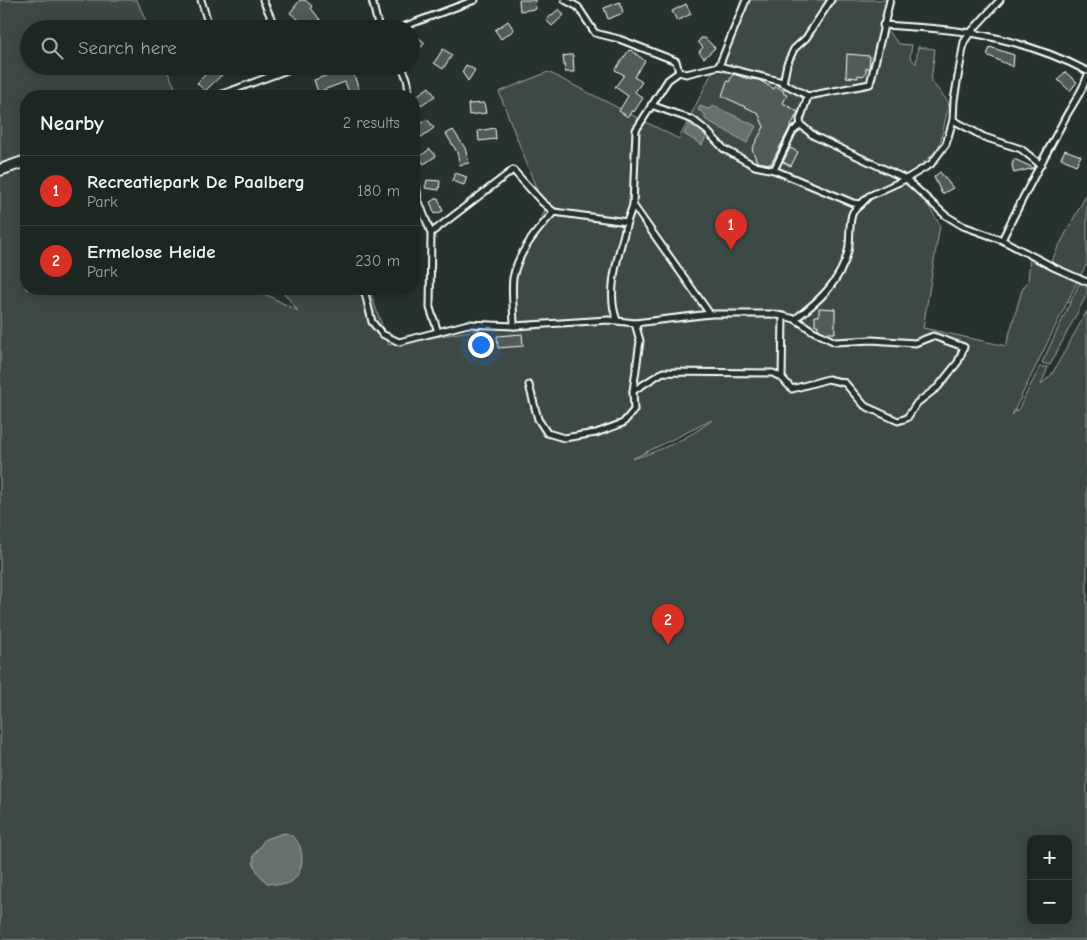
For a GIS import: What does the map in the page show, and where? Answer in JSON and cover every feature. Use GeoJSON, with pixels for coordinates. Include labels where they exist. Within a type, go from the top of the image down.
{"type":"FeatureCollection","features":[{"type":"Feature","properties":{"kind":"street"},"geometry":{"type":"LineString","coordinates":[[0,170],[20,163]]}},
{"type":"Feature","properties":{"kind":"lane"},"geometry":{"type":"LineString","coordinates":[[201,0],[207,20]]}},
{"type":"Feature","properties":{"kind":"lane"},"geometry":{"type":"LineString","coordinates":[[263,0],[272,20]]}},
{"type":"Feature","properties":{"kind":"lane"},"geometry":{"type":"LineString","coordinates":[[372,0],[376,20]]}},
{"type":"Feature","properties":{"kind":"lane"},"geometry":{"type":"LineString","coordinates":[[420,20],[475,0]]}},
{"type":"Feature","properties":{"kind":"lane"},"geometry":{"type":"LineString","coordinates":[[565,0],[578,7],[595,32],[676,61],[679,72]]}},
{"type":"Feature","properties":{"kind":"lane"},"geometry":{"type":"LineString","coordinates":[[719,66],[746,0]]}},
{"type":"Feature","properties":{"kind":"lane"},"geometry":{"type":"LineString","coordinates":[[783,83],[787,64],[794,50],[806,38],[831,0]]}},
{"type":"Feature","properties":{"kind":"lane"},"geometry":{"type":"LineString","coordinates":[[679,72],[686,74],[719,66],[783,83],[808,96],[870,84],[890,0]]}},
{"type":"Feature","properties":{"kind":"lane"},"geometry":{"type":"LineString","coordinates":[[795,320],[829,290],[840,273],[848,251],[853,212],[869,196],[906,179],[931,164],[946,144],[953,120],[954,100],[964,42],[1000,0]]}},
{"type":"Feature","properties":{"kind":"lane"},"geometry":{"type":"LineString","coordinates":[[883,24],[970,33],[1017,44],[1067,60],[1087,71]]}},
{"type":"Feature","properties":{"kind":"lane"},"geometry":{"type":"LineString","coordinates":[[617,320],[613,311],[612,295],[618,260],[633,205],[636,130],[668,80],[679,72]]}},
{"type":"Feature","properties":{"kind":"lane"},"geometry":{"type":"LineString","coordinates":[[232,90],[271,75]]}},
{"type":"Feature","properties":{"kind":"lane"},"geometry":{"type":"LineString","coordinates":[[407,75],[408,90]]}},
{"type":"Feature","properties":{"kind":"lane"},"geometry":{"type":"LineString","coordinates":[[1002,240],[1073,103],[1084,86],[1087,77]]}},
{"type":"Feature","properties":{"kind":"lane"},"geometry":{"type":"LineString","coordinates":[[774,170],[793,132],[800,125],[808,96]]}},
{"type":"Feature","properties":{"kind":"lane"},"geometry":{"type":"LineString","coordinates":[[651,105],[693,120],[707,131],[724,149],[754,166],[774,170],[853,203],[861,204]]}},
{"type":"Feature","properties":{"kind":"lane"},"geometry":{"type":"LineString","coordinates":[[953,120],[984,137],[1021,149],[1041,165]]}},
{"type":"Feature","properties":{"kind":"lane"},"geometry":{"type":"LineString","coordinates":[[800,125],[814,136],[906,179],[945,215],[963,226],[1002,240],[1055,268],[1087,282]]}},
{"type":"Feature","properties":{"kind":"lane"},"geometry":{"type":"LineString","coordinates":[[431,233],[512,170],[554,212],[628,222]]}},
{"type":"Feature","properties":{"kind":"lane"},"geometry":{"type":"LineString","coordinates":[[420,204],[431,233],[430,308],[438,332]]}},
{"type":"Feature","properties":{"kind":"lane"},"geometry":{"type":"LineString","coordinates":[[633,205],[710,314]]}},
{"type":"Feature","properties":{"kind":"lane"},"geometry":{"type":"LineString","coordinates":[[514,326],[514,278],[523,253],[533,235],[554,212]]}},
{"type":"Feature","properties":{"kind":"lane"},"geometry":{"type":"LineString","coordinates":[[365,295],[372,322],[382,334],[399,342],[468,324],[514,326],[617,320],[635,322],[710,314],[771,314],[795,320],[835,342],[872,340],[915,343],[933,336],[964,347],[958,362],[938,387],[917,403],[908,418],[898,421],[866,406],[845,383],[828,379],[792,389],[782,378],[773,373],[663,372],[633,391]]}},
{"type":"Feature","properties":{"kind":"lane"},"geometry":{"type":"LineString","coordinates":[[782,378],[783,316]]}},
{"type":"Feature","properties":{"kind":"lane"},"geometry":{"type":"LineString","coordinates":[[529,385],[538,420],[547,433],[564,438],[596,433],[623,422],[634,410],[633,391],[640,341],[635,322]]}},
{"type":"Feature","properties":{"kind":"shaded area"},"geometry":{"type":"Polygon","coordinates":[[[0,0],[137,0],[145,20],[20,20],[20,75],[169,75],[176,90],[20,90],[20,295],[266,295],[298,311],[286,295],[371,295],[389,345],[511,324],[513,275],[545,211],[499,92],[548,72],[679,139],[748,0],[889,0],[882,24],[899,44],[912,45],[910,57],[916,64],[918,47],[935,49],[931,81],[949,103],[940,144],[935,153],[909,174],[940,225],[923,328],[1006,346],[1022,290],[1028,281],[1030,259],[1078,280],[1012,415],[1019,408],[1040,367],[1048,367],[1041,385],[1052,374],[1087,311],[1087,940],[0,940],[0,0]],[[712,420],[632,459],[653,452],[694,433],[712,420]]]}},
{"type":"Feature","properties":{"kind":"shaded area"},"geometry":{"type":"Polygon","coordinates":[[[700,106],[708,109],[714,106],[756,126],[747,143],[705,119],[705,114],[698,110],[700,106]]]}},
{"type":"Feature","properties":{"kind":"shaded area"},"geometry":{"type":"Polygon","coordinates":[[[689,124],[707,135],[702,145],[684,134],[689,124]]]}},
{"type":"Feature","properties":{"kind":"shaded area"},"geometry":{"type":"Polygon","coordinates":[[[1087,190],[1087,264],[1080,276],[1050,263],[1087,190]]]}},
{"type":"Feature","properties":{"kind":"shaded area"},"geometry":{"type":"Polygon","coordinates":[[[1080,282],[1087,285],[1087,294],[1050,365],[1042,363],[1080,282]]]}},
{"type":"Feature","properties":{"kind":"shaded area"},"geometry":{"type":"Polygon","coordinates":[[[284,833],[291,835],[300,847],[302,862],[300,870],[291,882],[285,884],[267,883],[258,873],[253,863],[254,855],[265,839],[284,833]]]}},
{"type":"Feature","properties":{"kind":"building"},"geometry":{"type":"Polygon","coordinates":[[[300,0],[305,0],[312,6],[311,8],[320,20],[299,20],[290,13],[300,0]]]}},
{"type":"Feature","properties":{"kind":"building"},"geometry":{"type":"Polygon","coordinates":[[[519,0],[535,0],[536,9],[520,11],[519,0]]]}},
{"type":"Feature","properties":{"kind":"building"},"geometry":{"type":"Polygon","coordinates":[[[620,2],[623,13],[608,19],[604,8],[620,2]]]}},
{"type":"Feature","properties":{"kind":"building"},"geometry":{"type":"Polygon","coordinates":[[[686,4],[691,14],[677,21],[672,11],[686,4]]]}},
{"type":"Feature","properties":{"kind":"building"},"geometry":{"type":"Polygon","coordinates":[[[559,9],[564,15],[552,26],[546,20],[559,9]]]}},
{"type":"Feature","properties":{"kind":"building"},"geometry":{"type":"Polygon","coordinates":[[[508,21],[514,30],[501,39],[495,30],[508,21]]]}},
{"type":"Feature","properties":{"kind":"building"},"geometry":{"type":"Polygon","coordinates":[[[701,38],[705,38],[715,48],[704,58],[699,52],[703,47],[698,42],[701,38]]]}},
{"type":"Feature","properties":{"kind":"building"},"geometry":{"type":"Polygon","coordinates":[[[420,39],[425,43],[420,48],[420,39]]]}},
{"type":"Feature","properties":{"kind":"building"},"geometry":{"type":"Polygon","coordinates":[[[990,47],[1014,55],[1013,67],[987,55],[990,47]]]}},
{"type":"Feature","properties":{"kind":"building"},"geometry":{"type":"Polygon","coordinates":[[[443,49],[452,55],[443,69],[434,63],[443,49]]]}},
{"type":"Feature","properties":{"kind":"building"},"geometry":{"type":"Polygon","coordinates":[[[629,50],[645,61],[634,77],[642,82],[635,92],[643,98],[634,112],[632,110],[628,117],[619,111],[628,96],[615,87],[624,75],[615,70],[629,50]]]}},
{"type":"Feature","properties":{"kind":"building"},"geometry":{"type":"Polygon","coordinates":[[[847,54],[870,56],[869,68],[866,68],[866,73],[863,76],[858,75],[858,78],[846,77],[847,54]]]}},
{"type":"Feature","properties":{"kind":"building"},"geometry":{"type":"Polygon","coordinates":[[[573,55],[574,72],[565,72],[563,56],[573,55]]]}},
{"type":"Feature","properties":{"kind":"building"},"geometry":{"type":"Polygon","coordinates":[[[466,65],[475,70],[468,81],[462,72],[466,65]]]}},
{"type":"Feature","properties":{"kind":"building"},"geometry":{"type":"Polygon","coordinates":[[[1065,72],[1077,82],[1070,91],[1058,80],[1065,72]]]}},
{"type":"Feature","properties":{"kind":"building"},"geometry":{"type":"Polygon","coordinates":[[[733,74],[751,80],[759,80],[774,89],[776,86],[787,95],[783,103],[798,112],[771,164],[757,162],[752,149],[764,127],[758,113],[722,96],[727,81],[729,82],[733,74]]]}},
{"type":"Feature","properties":{"kind":"building"},"geometry":{"type":"Polygon","coordinates":[[[205,75],[222,75],[206,90],[197,83],[205,75]]]}},
{"type":"Feature","properties":{"kind":"building"},"geometry":{"type":"Polygon","coordinates":[[[328,75],[354,75],[359,90],[348,90],[345,82],[323,90],[317,90],[314,80],[328,75]]]}},
{"type":"Feature","properties":{"kind":"building"},"geometry":{"type":"Polygon","coordinates":[[[429,87],[435,96],[421,105],[420,93],[429,87]]]}},
{"type":"Feature","properties":{"kind":"building"},"geometry":{"type":"Polygon","coordinates":[[[484,103],[486,113],[469,115],[468,104],[484,103]]]}},
{"type":"Feature","properties":{"kind":"building"},"geometry":{"type":"Polygon","coordinates":[[[427,119],[434,128],[420,138],[420,124],[427,119]]]}},
{"type":"Feature","properties":{"kind":"building"},"geometry":{"type":"Polygon","coordinates":[[[495,128],[496,139],[479,141],[478,131],[495,128]]]}},
{"type":"Feature","properties":{"kind":"building"},"geometry":{"type":"Polygon","coordinates":[[[453,130],[465,148],[469,163],[460,165],[457,152],[446,134],[453,130]]]}},
{"type":"Feature","properties":{"kind":"building"},"geometry":{"type":"Polygon","coordinates":[[[790,148],[798,152],[791,166],[783,162],[790,148]]]}},
{"type":"Feature","properties":{"kind":"building"},"geometry":{"type":"Polygon","coordinates":[[[430,149],[436,156],[424,164],[420,156],[430,149]]]}},
{"type":"Feature","properties":{"kind":"building"},"geometry":{"type":"Polygon","coordinates":[[[1065,150],[1081,156],[1076,165],[1061,158],[1065,150]]]}},
{"type":"Feature","properties":{"kind":"building"},"geometry":{"type":"Polygon","coordinates":[[[1014,159],[1034,168],[1014,173],[1012,165],[1014,159]]]}},
{"type":"Feature","properties":{"kind":"building"},"geometry":{"type":"Polygon","coordinates":[[[940,172],[953,188],[942,194],[934,177],[940,172]]]}},
{"type":"Feature","properties":{"kind":"building"},"geometry":{"type":"Polygon","coordinates":[[[455,173],[467,177],[464,185],[452,181],[455,173]]]}},
{"type":"Feature","properties":{"kind":"building"},"geometry":{"type":"Polygon","coordinates":[[[427,180],[440,181],[439,190],[425,188],[427,180]]]}},
{"type":"Feature","properties":{"kind":"building"},"geometry":{"type":"Polygon","coordinates":[[[438,198],[443,211],[435,214],[430,202],[438,198]]]}},
{"type":"Feature","properties":{"kind":"building"},"geometry":{"type":"Polygon","coordinates":[[[819,308],[835,309],[835,333],[826,333],[818,329],[818,325],[815,325],[815,316],[819,316],[819,308]]]}},
{"type":"Feature","properties":{"kind":"building"},"geometry":{"type":"Polygon","coordinates":[[[522,334],[523,346],[498,348],[497,336],[522,334]]]}},
{"type":"Feature","properties":{"kind":"place","name":"Recreatiepark De Paalberg"},"geometry":{"type":"Point","coordinates":[731,250]}},
{"type":"Feature","properties":{"kind":"place","name":"Ermelose Heide"},"geometry":{"type":"Point","coordinates":[668,645]}}]}
